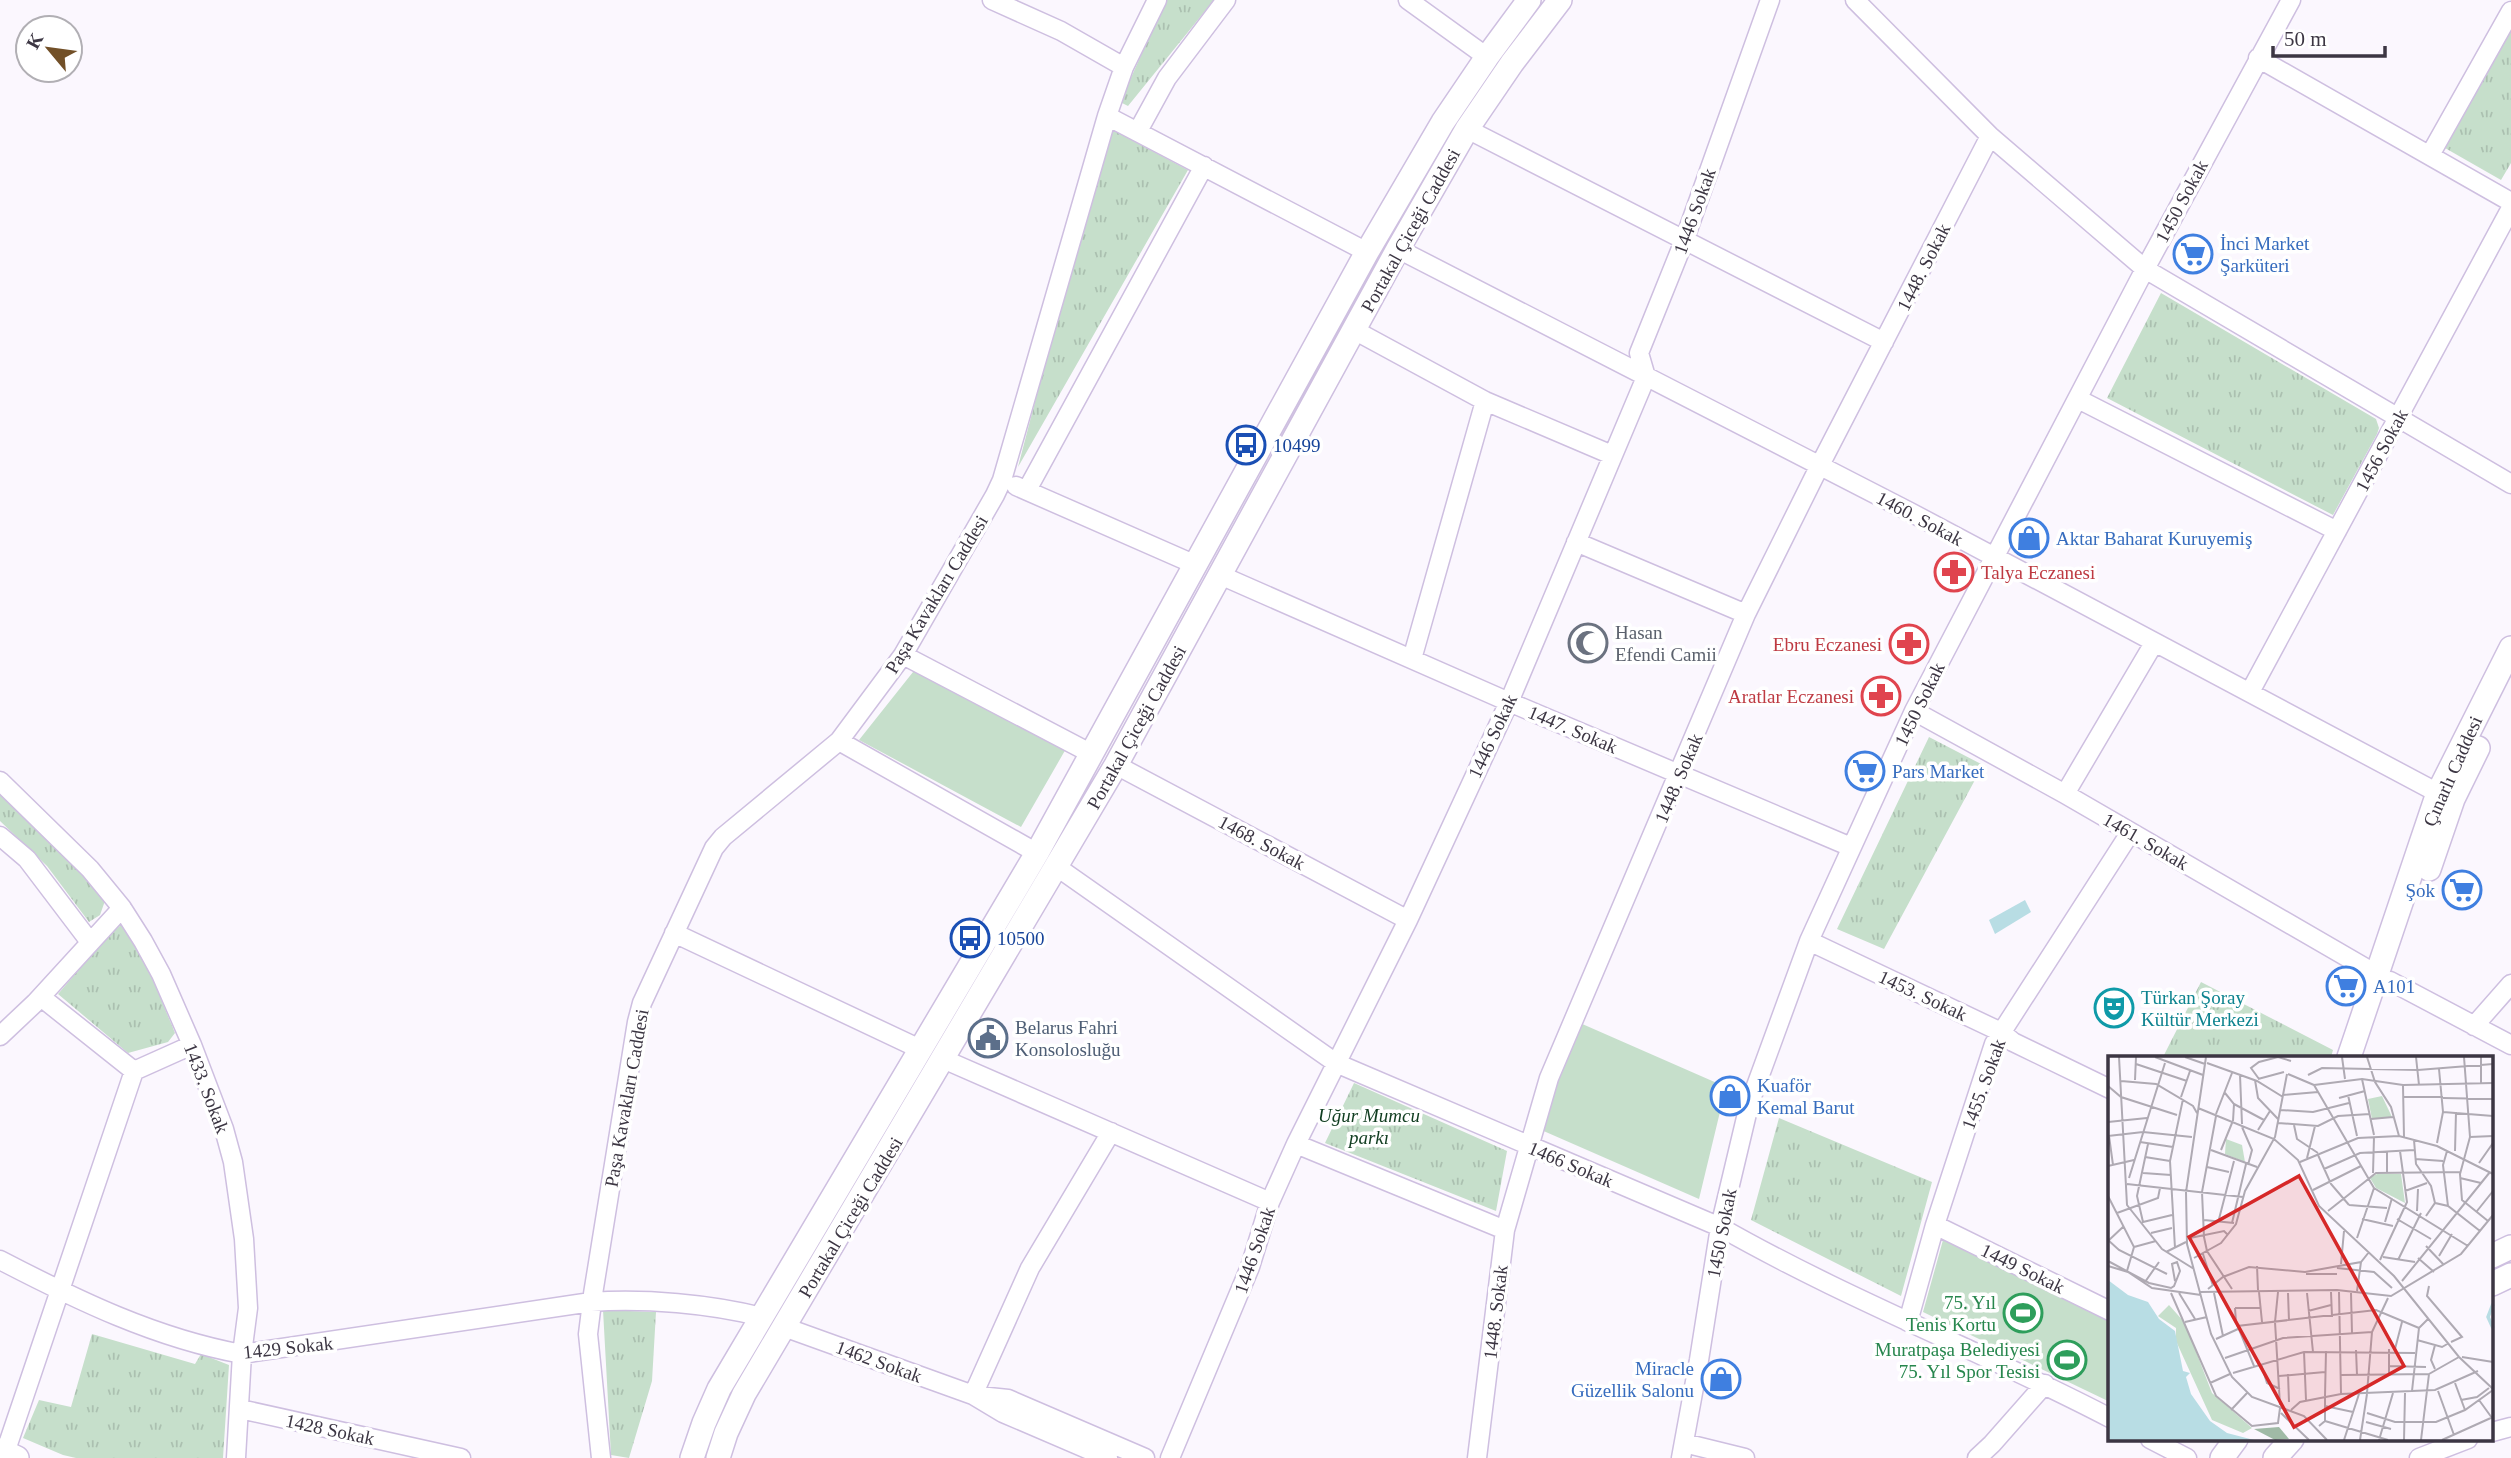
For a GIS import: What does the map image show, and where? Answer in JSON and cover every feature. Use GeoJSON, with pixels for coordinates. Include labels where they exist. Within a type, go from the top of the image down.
{"type":"FeatureCollection","features":[{"type":"Feature","properties":{"kind":"main road","name":"Portakal Çiceği Caddesi"},"geometry":{"type":"LineString","coordinates":[[692,1458],[719,1389],[1037,853],[1367,252],[1443,122],[1529,0]]}},
{"type":"Feature","properties":{"kind":"main road","name":"Portakal Çiceği Caddesi"},"geometry":{"type":"LineString","coordinates":[[718,1458],[744,1394],[1116,765],[1466,129],[1560,0]]}},
{"type":"Feature","properties":{"kind":"main road","name":"Çınarlı Caddesi"},"geometry":{"type":"LineString","coordinates":[[2365,1056],[2383,977],[2438,793],[2511,648]]}},
{"type":"Feature","properties":{"kind":"main road","name":"Çınarlı Caddesi"},"geometry":{"type":"LineString","coordinates":[[2349,1056],[2453,799],[2511,683]]}},
{"type":"Feature","properties":{"kind":"main road"},"geometry":{"type":"LineString","coordinates":[[2494,1255],[2511,1247]]}},
{"type":"Feature","properties":{"kind":"main road"},"geometry":{"type":"LineString","coordinates":[[2494,1283],[2511,1275]]}},
{"type":"Feature","properties":{"kind":"main road"},"geometry":{"type":"LineString","coordinates":[[2222,1458],[2235,1440]]}},
{"type":"Feature","properties":{"kind":"main road"},"geometry":{"type":"LineString","coordinates":[[2275,1458],[2291,1440]]}},
{"type":"Feature","properties":{"kind":"street"},"geometry":{"type":"LineString","coordinates":[[992,0],[1061,31],[1124,67]]}},
{"type":"Feature","properties":{"kind":"street","name":"Paşa Kavakları Caddesi"},"geometry":{"type":"LineString","coordinates":[[601,1458],[588,1334],[636,1022],[642,1003],[713,848],[839,741],[903,655],[1002,480],[1107,116],[1124,67],[1157,0]]}},
{"type":"Feature","properties":{"kind":"street"},"geometry":{"type":"LineString","coordinates":[[1138,131],[1167,78],[1226,0]]}},
{"type":"Feature","properties":{"kind":"street"},"geometry":{"type":"LineString","coordinates":[[1408,0],[1487,57]]}},
{"type":"Feature","properties":{"kind":"street","name":"1446 Sokak"},"geometry":{"type":"LineString","coordinates":[[1170,1458],[1250,1267],[1270,1202],[1296,1144],[1408,920],[1509,702],[1646,377],[1639,352],[1684,241],[1770,0]]}},
{"type":"Feature","properties":{"kind":"street"},"geometry":{"type":"LineString","coordinates":[[1855,0],[1990,136],[2145,269],[2511,484]]}},
{"type":"Feature","properties":{"kind":"street","name":"1450 Sokak"},"geometry":{"type":"LineString","coordinates":[[1683,1450],[1720,1227],[1749,1105],[1809,941],[1914,711],[2145,269],[2290,1]]}},
{"type":"Feature","properties":{"kind":"street"},"geometry":{"type":"LineString","coordinates":[[2430,155],[2511,11]]}},
{"type":"Feature","properties":{"kind":"street"},"geometry":{"type":"LineString","coordinates":[[2259,58],[2511,202]]}},
{"type":"Feature","properties":{"kind":"street"},"geometry":{"type":"LineString","coordinates":[[1107,116],[1367,252]]}},
{"type":"Feature","properties":{"kind":"street"},"geometry":{"type":"LineString","coordinates":[[1466,129],[1884,342]]}},
{"type":"Feature","properties":{"kind":"street","name":"1448. Sokak"},"geometry":{"type":"LineString","coordinates":[[1477,1458],[1505,1230],[1549,1078],[1746,614],[1990,136]]}},
{"type":"Feature","properties":{"kind":"street"},"geometry":{"type":"LineString","coordinates":[[1027,490],[1204,166]]}},
{"type":"Feature","properties":{"kind":"street","name":"1456 Sokak"},"geometry":{"type":"LineString","coordinates":[[2250,692],[2511,208]]}},
{"type":"Feature","properties":{"kind":"street","name":"1460. Sokak"},"geometry":{"type":"LineString","coordinates":[[1398,249],[1994,556],[2438,793]]}},
{"type":"Feature","properties":{"kind":"street"},"geometry":{"type":"LineString","coordinates":[[1354,330],[1485,401],[1612,455]]}},
{"type":"Feature","properties":{"kind":"street"},"geometry":{"type":"LineString","coordinates":[[2078,399],[2337,531]]}},
{"type":"Feature","properties":{"kind":"street"},"geometry":{"type":"LineString","coordinates":[[1412,659],[1485,401]]}},
{"type":"Feature","properties":{"kind":"street"},"geometry":{"type":"LineString","coordinates":[[1002,480],[1196,565]]}},
{"type":"Feature","properties":{"kind":"street"},"geometry":{"type":"LineString","coordinates":[[1576,542],[1746,614]]}},
{"type":"Feature","properties":{"kind":"street","name":"1447. Sokak"},"geometry":{"type":"LineString","coordinates":[[1220,575],[1509,702],[1851,847]]}},
{"type":"Feature","properties":{"kind":"street"},"geometry":{"type":"LineString","coordinates":[[2065,794],[2154,643]]}},
{"type":"Feature","properties":{"kind":"street"},"geometry":{"type":"LineString","coordinates":[[903,655],[1092,754]]}},
{"type":"Feature","properties":{"kind":"street","name":"1461. Sokak"},"geometry":{"type":"LineString","coordinates":[[1914,711],[2065,794],[2383,977],[2511,1045]]}},
{"type":"Feature","properties":{"kind":"street"},"geometry":{"type":"LineString","coordinates":[[839,741],[1037,853]]}},
{"type":"Feature","properties":{"kind":"street","name":"1468. Sokak"},"geometry":{"type":"LineString","coordinates":[[1116,765],[1408,920]]}},
{"type":"Feature","properties":{"kind":"street","name":"1433. Sokak"},"geometry":{"type":"LineString","coordinates":[[0,781],[90,869],[122,908],[161,974],[224,1129],[233,1162],[244,1239],[248,1308],[242,1354],[236,1458]]}},
{"type":"Feature","properties":{"kind":"street","name":"1455. Sokak"},"geometry":{"type":"LineString","coordinates":[[1908,1322],[1935,1225],[1994,1044],[2130,833]]}},
{"type":"Feature","properties":{"kind":"street"},"geometry":{"type":"LineString","coordinates":[[0,836],[27,859],[90,942]]}},
{"type":"Feature","properties":{"kind":"street","name":"1466 Sokak"},"geometry":{"type":"LineString","coordinates":[[1057,867],[1336,1063],[1720,1227],[1908,1322],[2045,1384],[2108,1417]]}},
{"type":"Feature","properties":{"kind":"street"},"geometry":{"type":"LineString","coordinates":[[0,1036],[41,997],[122,908]]}},
{"type":"Feature","properties":{"kind":"street"},"geometry":{"type":"LineString","coordinates":[[674,933],[920,1049]]}},
{"type":"Feature","properties":{"kind":"street","name":"1453. Sokak"},"geometry":{"type":"LineString","coordinates":[[1809,941],[2001,1032],[2013,1042],[2108,1088]]}},
{"type":"Feature","properties":{"kind":"street"},"geometry":{"type":"LineString","coordinates":[[2474,1026],[2511,984]]}},
{"type":"Feature","properties":{"kind":"street"},"geometry":{"type":"LineString","coordinates":[[41,997],[134,1071]]}},
{"type":"Feature","properties":{"kind":"street"},"geometry":{"type":"LineString","coordinates":[[8,1453],[134,1071],[192,1045]]}},
{"type":"Feature","properties":{"kind":"street"},"geometry":{"type":"LineString","coordinates":[[943,1059],[1270,1202]]}},
{"type":"Feature","properties":{"kind":"street"},"geometry":{"type":"LineString","coordinates":[[972,1395],[1030,1268],[1111,1132]]}},
{"type":"Feature","properties":{"kind":"street"},"geometry":{"type":"LineString","coordinates":[[1296,1144],[1505,1230]]}},
{"type":"Feature","properties":{"kind":"street","name":"1449 Sokak"},"geometry":{"type":"LineString","coordinates":[[1935,1225],[2108,1310]]}},
{"type":"Feature","properties":{"kind":"street","name":"1429 Sokak"},"geometry":{"type":"LineString","coordinates":[[0,1260],[61,1292],[124,1320],[208,1348],[242,1354],[591,1302],[621,1300],[736,1310],[762,1317]]}},
{"type":"Feature","properties":{"kind":"street","name":"1462 Sokak"},"geometry":{"type":"LineString","coordinates":[[785,1327],[972,1395],[1003,1413],[1108,1458]]}},
{"type":"Feature","properties":{"kind":"street"},"geometry":{"type":"LineString","coordinates":[[1977,1458],[2045,1384]]}},
{"type":"Feature","properties":{"kind":"street","name":"1462 Sokak"},"geometry":{"type":"LineString","coordinates":[[972,1395],[1008,1399],[1145,1458]]}},
{"type":"Feature","properties":{"kind":"street","name":"1428 Sokak"},"geometry":{"type":"LineString","coordinates":[[240,1409],[461,1458]]}},
{"type":"Feature","properties":{"kind":"street"},"geometry":{"type":"LineString","coordinates":[[2494,1431],[2511,1427]]}},
{"type":"Feature","properties":{"kind":"street"},"geometry":{"type":"LineString","coordinates":[[2152,1440],[2187,1458]]}},
{"type":"Feature","properties":{"kind":"street"},"geometry":{"type":"LineString","coordinates":[[2419,1458],[2465,1440]]}},
{"type":"Feature","properties":{"kind":"street"},"geometry":{"type":"LineString","coordinates":[[1683,1450],[1745,1458]]}},
{"type":"Feature","properties":{"kind":"green space"},"geometry":{"type":"Polygon","coordinates":[[[1166,0],[1214,0],[1128,106],[1120,102],[1166,0]]]}},
{"type":"Feature","properties":{"kind":"green space"},"geometry":{"type":"Polygon","coordinates":[[[2511,26],[2511,163],[2501,180],[2445,148],[2511,26]]]}},
{"type":"Feature","properties":{"kind":"green space"},"geometry":{"type":"Polygon","coordinates":[[[1111,129],[1188,170],[1018,467],[1074,252],[1111,129]]]}},
{"type":"Feature","properties":{"kind":"green space"},"geometry":{"type":"Polygon","coordinates":[[[2161,293],[2376,419],[2379,428],[2377,434],[2333,515],[2107,398],[2161,293]]]}},
{"type":"Feature","properties":{"kind":"green space"},"geometry":{"type":"Polygon","coordinates":[[[917,667],[1067,747],[1021,827],[859,740],[917,667]]]}},
{"type":"Feature","properties":{"kind":"green space"},"geometry":{"type":"Polygon","coordinates":[[[1929,737],[1983,765],[1884,949],[1837,929],[1929,737]]]}},
{"type":"Feature","properties":{"kind":"green space"},"geometry":{"type":"Polygon","coordinates":[[[0,790],[96,879],[106,898],[100,915],[89,922],[47,866],[0,821],[0,790]]]}},
{"type":"Feature","properties":{"kind":"green space"},"geometry":{"type":"Polygon","coordinates":[[[123,923],[135,936],[175,1033],[168,1042],[128,1053],[58,994],[105,939],[123,923]]]}},
{"type":"Feature","properties":{"kind":"green space"},"geometry":{"type":"Polygon","coordinates":[[[2201,982],[2333,1050],[2331,1056],[2164,1056],[2201,982]]]}},
{"type":"Feature","properties":{"kind":"green space"},"geometry":{"type":"Polygon","coordinates":[[[1580,1023],[1726,1087],[1699,1199],[1539,1129],[1580,1023]]]}},
{"type":"Feature","properties":{"kind":"green space","name":"Uğur Mumcu parkı"},"geometry":{"type":"Polygon","coordinates":[[[1354,1083],[1507,1151],[1496,1211],[1325,1143],[1354,1083]]]}},
{"type":"Feature","properties":{"kind":"green space"},"geometry":{"type":"Polygon","coordinates":[[[1779,1118],[1932,1182],[1901,1296],[1751,1220],[1779,1118]]]}},
{"type":"Feature","properties":{"kind":"green space","name":"Muratpaşa Belediyesi 75. Yıl Spor Tesisi"},"geometry":{"type":"Polygon","coordinates":[[[1943,1240],[2108,1317],[2108,1401],[1923,1312],[1943,1240]]]}},
{"type":"Feature","properties":{"kind":"green space"},"geometry":{"type":"Polygon","coordinates":[[[603,1310],[656,1312],[652,1381],[629,1458],[611,1455],[603,1310]]]}},
{"type":"Feature","properties":{"kind":"green space"},"geometry":{"type":"Polygon","coordinates":[[[92,1334],[195,1364],[201,1354],[229,1365],[223,1458],[76,1458],[23,1438],[39,1400],[71,1407],[92,1334]]]}},
{"type":"Feature","properties":{"kind":"water"},"geometry":{"type":"Polygon","coordinates":[[[2025,900],[2031,912],[1995,934],[1989,920],[2025,900]]]}},
{"type":"Feature","properties":{"kind":"place","name":"İnci Market Şarküteri"},"geometry":{"type":"Point","coordinates":[2193,254]}},
{"type":"Feature","properties":{"kind":"place","name":"10499"},"geometry":{"type":"Point","coordinates":[1246,445]}},
{"type":"Feature","properties":{"kind":"place","name":"Aktar Baharat Kuruyemiş"},"geometry":{"type":"Point","coordinates":[2029,538]}},
{"type":"Feature","properties":{"kind":"place","name":"Talya Eczanesi"},"geometry":{"type":"Point","coordinates":[1954,572]}},
{"type":"Feature","properties":{"kind":"place","name":"Hasan Efendi Camii"},"geometry":{"type":"Point","coordinates":[1588,643]}},
{"type":"Feature","properties":{"kind":"place","name":"Ebru Eczanesi"},"geometry":{"type":"Point","coordinates":[1909,644]}},
{"type":"Feature","properties":{"kind":"place","name":"Aratlar Eczanesi"},"geometry":{"type":"Point","coordinates":[1881,696]}},
{"type":"Feature","properties":{"kind":"place","name":"Pars Market"},"geometry":{"type":"Point","coordinates":[1865,771]}},
{"type":"Feature","properties":{"kind":"place","name":"Şok"},"geometry":{"type":"Point","coordinates":[2462,890]}},
{"type":"Feature","properties":{"kind":"place","name":"10500"},"geometry":{"type":"Point","coordinates":[970,938]}},
{"type":"Feature","properties":{"kind":"place","name":"A101"},"geometry":{"type":"Point","coordinates":[2346,986]}},
{"type":"Feature","properties":{"kind":"place","name":"Türkan Şoray Kültür Merkezi"},"geometry":{"type":"Point","coordinates":[2114,1008]}},
{"type":"Feature","properties":{"kind":"place","name":"Belarus Fahri Konsolosluğu"},"geometry":{"type":"Point","coordinates":[988,1038]}},
{"type":"Feature","properties":{"kind":"place","name":"Kuaför Kemal Barut"},"geometry":{"type":"Point","coordinates":[1730,1096]}},
{"type":"Feature","properties":{"kind":"place","name":"75. Yıl Tenis Kortu"},"geometry":{"type":"Point","coordinates":[2023,1313]}},
{"type":"Feature","properties":{"kind":"place","name":"Muratpaşa Belediyesi 75. Yıl Spor Tesisi"},"geometry":{"type":"Point","coordinates":[2067,1360]}},
{"type":"Feature","properties":{"kind":"place","name":"Miracle Güzellik Salonu"},"geometry":{"type":"Point","coordinates":[1721,1379]}}]}
